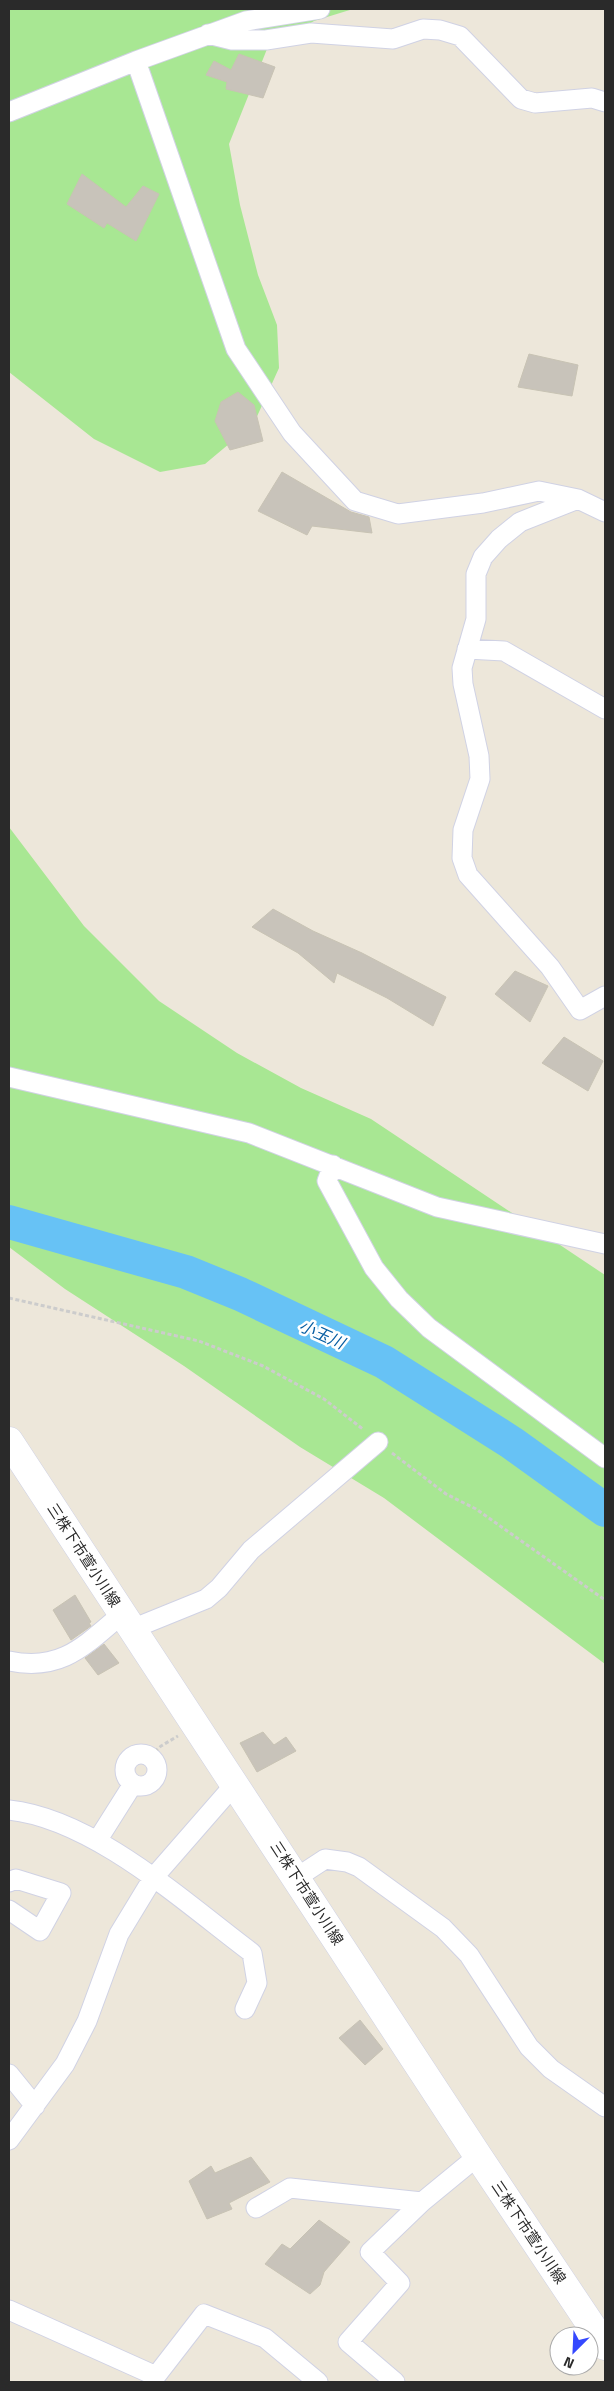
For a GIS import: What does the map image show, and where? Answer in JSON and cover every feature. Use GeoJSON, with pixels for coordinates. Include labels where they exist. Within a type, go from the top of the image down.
{"type":"FeatureCollection","features":[{"type":"Feature","properties":{"kind":"main road","name":"三株下市萱小川線"},"geometry":{"type":"LineString","coordinates":[[9,1441],[478,2156],[605,2346]]}},
{"type":"Feature","properties":{"kind":"street"},"geometry":{"type":"LineString","coordinates":[[9,112],[136,61],[246,20],[320,9]]}},
{"type":"Feature","properties":{"kind":"street"},"geometry":{"type":"LineString","coordinates":[[208,34],[232,40],[266,40],[311,33],[393,39],[423,29],[440,30],[460,36],[521,99],[535,103],[592,98],[605,102]]}},
{"type":"Feature","properties":{"kind":"street"},"geometry":{"type":"LineString","coordinates":[[136,61],[236,349],[292,433],[355,502],[398,514],[482,503],[539,491],[578,499],[605,512]]}},
{"type":"Feature","properties":{"kind":"street"},"geometry":{"type":"LineString","coordinates":[[578,499],[520,522],[499,539],[484,557],[476,574],[476,620],[462,668],[463,684],[479,756],[480,779],[463,830],[462,858],[468,875],[550,967],[580,1010],[605,996]]}},
{"type":"Feature","properties":{"kind":"street"},"geometry":{"type":"LineString","coordinates":[[467,649],[504,651],[605,709]]}},
{"type":"Feature","properties":{"kind":"street"},"geometry":{"type":"LineString","coordinates":[[9,1078],[249,1133],[333,1164],[437,1207],[605,1244]]}},
{"type":"Feature","properties":{"kind":"street"},"geometry":{"type":"LineString","coordinates":[[333,1164],[327,1181],[374,1268],[399,1299],[429,1328],[605,1458]]}},
{"type":"Feature","properties":{"kind":"street"},"geometry":{"type":"LineString","coordinates":[[9,1661],[25,1665],[53,1661],[72,1655],[127,1621],[206,1599],[219,1588],[251,1550],[378,1442]]}},
{"type":"Feature","properties":{"kind":"street"},"geometry":{"type":"LineString","coordinates":[[96,1841],[133,1784],[138,1786],[149,1785],[157,1776],[157,1765],[150,1756]]}},
{"type":"Feature","properties":{"kind":"street"},"geometry":{"type":"LineString","coordinates":[[9,2140],[66,2064],[87,2021],[119,1934],[152,1878],[235,1784]]}},
{"type":"Feature","properties":{"kind":"street"},"geometry":{"type":"LineString","coordinates":[[9,1810],[47,1819],[72,1828],[96,1841],[152,1878],[252,1953],[257,1982],[245,2009]]}},
{"type":"Feature","properties":{"kind":"street"},"geometry":{"type":"LineString","coordinates":[[296,1878],[325,1859],[347,1862],[359,1868],[443,1928],[469,1955],[529,2047],[551,2069],[605,2106]]}},
{"type":"Feature","properties":{"kind":"street"},"geometry":{"type":"LineString","coordinates":[[9,1882],[16,1879],[61,1893],[40,1931],[9,1910]]}},
{"type":"Feature","properties":{"kind":"street"},"geometry":{"type":"LineString","coordinates":[[9,2074],[35,2106]]}},
{"type":"Feature","properties":{"kind":"street"},"geometry":{"type":"LineString","coordinates":[[394,2382],[348,2342],[400,2283],[370,2252],[422,2202],[478,2156]]}},
{"type":"Feature","properties":{"kind":"street"},"geometry":{"type":"LineString","coordinates":[[256,2208],[290,2188],[422,2202]]}},
{"type":"Feature","properties":{"kind":"street"},"geometry":{"type":"LineString","coordinates":[[9,2310],[156,2376],[204,2314],[265,2338],[318,2382]]}},
{"type":"Feature","properties":{"kind":"path"},"geometry":{"type":"LineString","coordinates":[[9,1298],[199,1341],[264,1366],[324,1399],[446,1494],[476,1509],[605,1600]]}},
{"type":"Feature","properties":{"kind":"path"},"geometry":{"type":"LineString","coordinates":[[150,1756],[161,1746],[195,1726]]}},
{"type":"Feature","properties":{"kind":"green space"},"geometry":{"type":"Polygon","coordinates":[[[9,9],[353,9],[314,21],[267,49],[229,144],[240,205],[258,275],[277,325],[279,368],[254,423],[205,464],[160,472],[94,439],[9,372],[9,9]]]}},
{"type":"Feature","properties":{"kind":"green space"},"geometry":{"type":"Polygon","coordinates":[[[9,827],[84,926],[159,1001],[237,1053],[301,1088],[371,1119],[605,1275],[605,1664],[384,1498],[300,1447],[184,1366],[65,1289],[9,1247],[9,827]]]}},
{"type":"Feature","properties":{"kind":"building"},"geometry":{"type":"Polygon","coordinates":[[[239,54],[275,67],[263,98],[226,89],[227,82],[206,75],[214,61],[231,70],[239,54]]]}},
{"type":"Feature","properties":{"kind":"building"},"geometry":{"type":"Polygon","coordinates":[[[82,174],[126,207],[143,186],[159,194],[136,241],[107,223],[104,228],[67,204],[82,174]]]}},
{"type":"Feature","properties":{"kind":"building"},"geometry":{"type":"Polygon","coordinates":[[[529,354],[578,365],[572,396],[518,387],[529,354]]]}},
{"type":"Feature","properties":{"kind":"building"},"geometry":{"type":"Polygon","coordinates":[[[238,392],[254,405],[263,441],[230,450],[215,421],[221,402],[238,392]]]}},
{"type":"Feature","properties":{"kind":"building"},"geometry":{"type":"Polygon","coordinates":[[[282,472],[351,512],[369,517],[372,533],[312,526],[307,535],[258,511],[282,472]]]}},
{"type":"Feature","properties":{"kind":"building"},"geometry":{"type":"Polygon","coordinates":[[[273,909],[446,997],[433,1026],[387,998],[337,973],[334,983],[298,953],[252,927],[273,909]]]}},
{"type":"Feature","properties":{"kind":"building"},"geometry":{"type":"Polygon","coordinates":[[[515,971],[548,986],[530,1022],[495,994],[515,971]]]}},
{"type":"Feature","properties":{"kind":"building"},"geometry":{"type":"Polygon","coordinates":[[[564,1037],[603,1061],[588,1091],[542,1063],[564,1037]]]}},
{"type":"Feature","properties":{"kind":"building"},"geometry":{"type":"Polygon","coordinates":[[[75,1595],[91,1622],[89,1623],[91,1626],[71,1640],[53,1610],[75,1595]]]}},
{"type":"Feature","properties":{"kind":"building"},"geometry":{"type":"Polygon","coordinates":[[[104,1644],[119,1663],[98,1675],[85,1658],[104,1644]]]}},
{"type":"Feature","properties":{"kind":"building"},"geometry":{"type":"Polygon","coordinates":[[[263,1732],[274,1745],[286,1737],[296,1751],[257,1772],[240,1743],[263,1732]]]}},
{"type":"Feature","properties":{"kind":"building"},"geometry":{"type":"Polygon","coordinates":[[[360,2020],[383,2049],[365,2065],[339,2038],[360,2020]]]}},
{"type":"Feature","properties":{"kind":"building"},"geometry":{"type":"Polygon","coordinates":[[[251,2157],[270,2182],[229,2203],[232,2209],[207,2219],[189,2181],[211,2166],[215,2173],[251,2157]]]}},
{"type":"Feature","properties":{"kind":"building"},"geometry":{"type":"Polygon","coordinates":[[[319,2220],[350,2242],[324,2272],[320,2285],[310,2294],[265,2264],[282,2244],[290,2249],[319,2220]]]}},
{"type":"Feature","properties":{"kind":"waterway","name":"小玉川"},"geometry":{"type":"LineString","coordinates":[[9,1222],[186,1272],[240,1294],[384,1362],[512,1443],[605,1510]]}}]}
